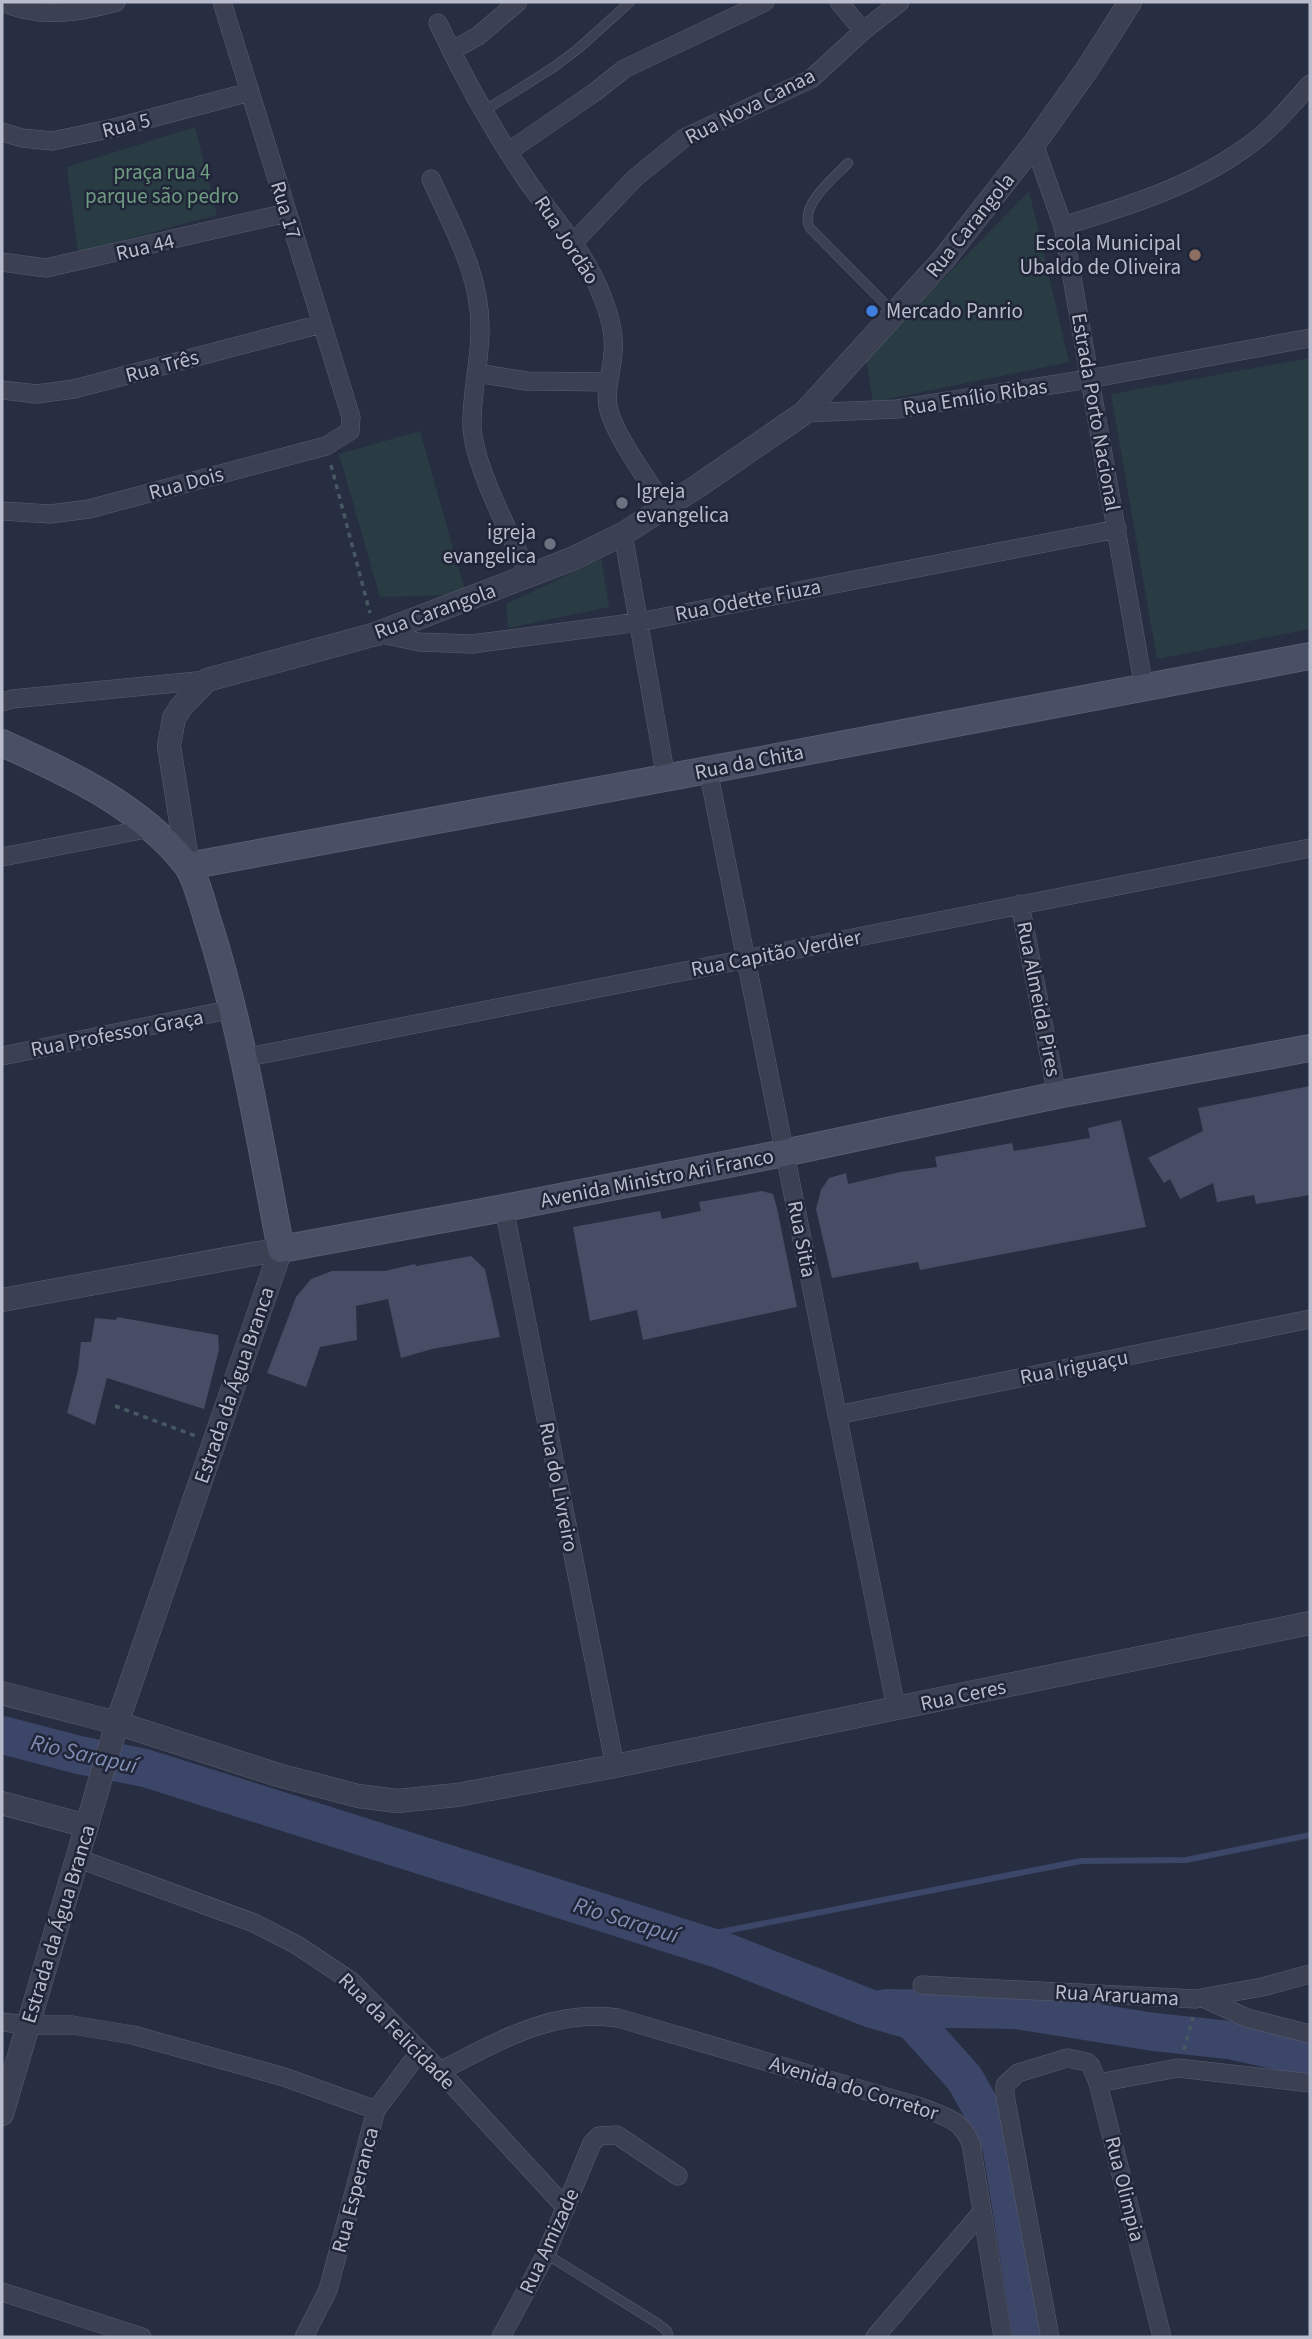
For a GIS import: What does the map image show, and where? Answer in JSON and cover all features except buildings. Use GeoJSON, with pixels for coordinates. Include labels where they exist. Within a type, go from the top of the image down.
{"type":"FeatureCollection","features":[{"type":"Feature","properties":{"kind":"main road","name":"Rua da Chita"},"geometry":{"type":"LineString","coordinates":[[188,866],[708,771],[1310,656]]}},
{"type":"Feature","properties":{"kind":"main road"},"geometry":{"type":"LineString","coordinates":[[2,743],[85,781],[151,828],[188,866],[233,1009],[281,1249]]}},
{"type":"Feature","properties":{"kind":"main road","name":"Avenida Ministro Ari Franco"},"geometry":{"type":"LineString","coordinates":[[281,1249],[504,1208],[785,1153],[1057,1095],[1310,1048]]}},
{"type":"Feature","properties":{"kind":"street"},"geometry":{"type":"LineString","coordinates":[[2,2],[19,10],[45,14],[77,12],[116,2]]}},
{"type":"Feature","properties":{"kind":"street","name":"Rua 17"},"geometry":{"type":"LineString","coordinates":[[222,2],[351,417]]}},
{"type":"Feature","properties":{"kind":"street"},"geometry":{"type":"LineString","coordinates":[[451,51],[478,36],[518,2]]}},
{"type":"Feature","properties":{"kind":"street"},"geometry":{"type":"LineString","coordinates":[[508,152],[624,69],[765,2]]}},
{"type":"Feature","properties":{"kind":"street"},"geometry":{"type":"LineString","coordinates":[[839,2],[863,31]]}},
{"type":"Feature","properties":{"kind":"street","name":"Rua Nova Canaa"},"geometry":{"type":"LineString","coordinates":[[573,243],[635,178],[684,138],[811,79],[863,31],[900,2]]}},
{"type":"Feature","properties":{"kind":"street"},"geometry":{"type":"LineString","coordinates":[[1034,145],[1130,2]]}},
{"type":"Feature","properties":{"kind":"street","name":"Rua Jordão"},"geometry":{"type":"LineString","coordinates":[[438,23],[508,152],[573,243],[602,295],[610,321],[614,351],[608,405],[613,423],[665,507]]}},
{"type":"Feature","properties":{"kind":"street"},"geometry":{"type":"LineString","coordinates":[[1063,226],[1121,208],[1193,179],[1245,148],[1282,117],[1310,84]]}},
{"type":"Feature","properties":{"kind":"street","name":"Rua 5"},"geometry":{"type":"LineString","coordinates":[[2,132],[22,138],[52,141],[114,128],[250,92]]}},
{"type":"Feature","properties":{"kind":"street","name":"Estrada Porto Nacional"},"geometry":{"type":"LineString","coordinates":[[1034,145],[1063,226],[1144,688]]}},
{"type":"Feature","properties":{"kind":"street","name":"Rua Carangola"},"geometry":{"type":"LineString","coordinates":[[207,680],[377,634],[529,576],[622,534],[665,507],[804,413],[944,259],[1034,145]]}},
{"type":"Feature","properties":{"kind":"street"},"geometry":{"type":"LineString","coordinates":[[431,179],[470,265],[478,294],[480,331],[472,427],[479,460],[529,576]]}},
{"type":"Feature","properties":{"kind":"street","name":"Rua 44"},"geometry":{"type":"LineString","coordinates":[[2,262],[46,268],[287,213]]}},
{"type":"Feature","properties":{"kind":"street","name":"Rua Três"},"geometry":{"type":"LineString","coordinates":[[2,390],[37,394],[74,389],[321,324]]}},
{"type":"Feature","properties":{"kind":"street","name":"Rua Emílio Ribas"},"geometry":{"type":"LineString","coordinates":[[804,413],[897,410],[1088,379],[1310,338]]}},
{"type":"Feature","properties":{"kind":"street"},"geometry":{"type":"LineString","coordinates":[[477,373],[526,381],[609,382]]}},
{"type":"Feature","properties":{"kind":"street","name":"Rua Dois"},"geometry":{"type":"LineString","coordinates":[[2,511],[50,514],[89,509],[326,446],[350,431],[351,417]]}},
{"type":"Feature","properties":{"kind":"street","name":"Rua Odette Fiuza"},"geometry":{"type":"LineString","coordinates":[[377,634],[419,642],[472,644],[639,622],[1117,529]]}},
{"type":"Feature","properties":{"kind":"street"},"geometry":{"type":"LineString","coordinates":[[622,534],[666,778]]}},
{"type":"Feature","properties":{"kind":"street"},"geometry":{"type":"LineString","coordinates":[[2,702],[207,680]]}},
{"type":"Feature","properties":{"kind":"street"},"geometry":{"type":"LineString","coordinates":[[188,866],[169,746],[174,718],[207,680]]}},
{"type":"Feature","properties":{"kind":"street","name":"Rua Sitia"},"geometry":{"type":"LineString","coordinates":[[708,771],[896,1709]]}},
{"type":"Feature","properties":{"kind":"street"},"geometry":{"type":"LineString","coordinates":[[2,857],[151,828]]}},
{"type":"Feature","properties":{"kind":"street","name":"Rua Capitão Verdier"},"geometry":{"type":"LineString","coordinates":[[243,1058],[1310,848]]}},
{"type":"Feature","properties":{"kind":"street","name":"Rua Almeida Pires"},"geometry":{"type":"LineString","coordinates":[[1020,904],[1057,1095]]}},
{"type":"Feature","properties":{"kind":"street","name":"Rua Professor Graça"},"geometry":{"type":"LineString","coordinates":[[2,1056],[233,1009]]}},
{"type":"Feature","properties":{"kind":"street","name":"Rua do Livreiro"},"geometry":{"type":"LineString","coordinates":[[504,1208],[615,1766]]}},
{"type":"Feature","properties":{"kind":"street","name":"Avenida Ministro Ari Franco"},"geometry":{"type":"LineString","coordinates":[[2,1300],[281,1249]]}},
{"type":"Feature","properties":{"kind":"street","name":"Estrada da Água Branca"},"geometry":{"type":"LineString","coordinates":[[2,2114],[117,1723],[281,1249]]}},
{"type":"Feature","properties":{"kind":"street","name":"Rua Iriguaçu"},"geometry":{"type":"LineString","coordinates":[[837,1415],[1310,1319]]}},
{"type":"Feature","properties":{"kind":"street","name":"Rua Ceres"},"geometry":{"type":"LineString","coordinates":[[2,1693],[117,1723],[278,1775],[358,1796],[397,1801],[457,1795],[615,1766],[1310,1623]]}},
{"type":"Feature","properties":{"kind":"street"},"geometry":{"type":"LineString","coordinates":[[2,1803],[87,1826]]}},
{"type":"Feature","properties":{"kind":"street","name":"Rua da Felicidade"},"geometry":{"type":"LineString","coordinates":[[77,1858],[254,1923],[298,1945],[351,1980],[440,2071],[566,2208]]}},
{"type":"Feature","properties":{"kind":"street","name":"Rua Araruama"},"geometry":{"type":"LineString","coordinates":[[922,1985],[1203,1998],[1262,1987],[1310,1974]]}},
{"type":"Feature","properties":{"kind":"street"},"geometry":{"type":"LineString","coordinates":[[1203,1998],[1248,2018],[1310,2034]]}},
{"type":"Feature","properties":{"kind":"street","name":"Avenida do Corretor"},"geometry":{"type":"LineString","coordinates":[[440,2071],[520,2031],[561,2018],[597,2015],[618,2018],[921,2107],[953,2120],[966,2130],[971,2144],[1003,2337]]}},
{"type":"Feature","properties":{"kind":"street"},"geometry":{"type":"LineString","coordinates":[[2,2022],[72,2025],[133,2035],[284,2077],[376,2110]]}},
{"type":"Feature","properties":{"kind":"street","name":"Rua Esperanca"},"geometry":{"type":"LineString","coordinates":[[304,2337],[328,2290],[345,2236],[376,2110],[420,2051]]}},
{"type":"Feature","properties":{"kind":"street","name":"Rua Olimpia"},"geometry":{"type":"LineString","coordinates":[[1050,2337],[1005,2085],[1018,2073],[1067,2058],[1087,2062],[1098,2083],[1162,2337]]}},
{"type":"Feature","properties":{"kind":"street"},"geometry":{"type":"LineString","coordinates":[[1098,2083],[1178,2068],[1310,2082]]}},
{"type":"Feature","properties":{"kind":"street","name":"Rua Amizade"},"geometry":{"type":"LineString","coordinates":[[500,2337],[546,2254],[592,2143],[599,2136],[617,2135],[678,2176]]}},
{"type":"Feature","properties":{"kind":"street"},"geometry":{"type":"LineString","coordinates":[[875,2337],[982,2212]]}},
{"type":"Feature","properties":{"kind":"street"},"geometry":{"type":"LineString","coordinates":[[2,2292],[142,2337]]}},
{"type":"Feature","properties":{"kind":"lane"},"geometry":{"type":"LineString","coordinates":[[484,111],[554,67],[630,2]]}},
{"type":"Feature","properties":{"kind":"lane"},"geometry":{"type":"LineString","coordinates":[[848,163],[815,199],[806,221],[896,314]]}},
{"type":"Feature","properties":{"kind":"lane"},"geometry":{"type":"LineString","coordinates":[[546,2254],[657,2323],[670,2337]]}},
{"type":"Feature","properties":{"kind":"path"},"geometry":{"type":"LineString","coordinates":[[326,446],[377,634]]}},
{"type":"Feature","properties":{"kind":"path"},"geometry":{"type":"LineString","coordinates":[[116,1406],[214,1443]]}},
{"type":"Feature","properties":{"kind":"path"},"geometry":{"type":"LineString","coordinates":[[1182,2054],[1194,2016]]}},
{"type":"Feature","properties":{"kind":"green space","name":"praça rua 4 parque são pedro"},"geometry":{"type":"Polygon","coordinates":[[[195,127],[217,215],[78,252],[67,167],[195,127]]]}},
{"type":"Feature","properties":{"kind":"green space"},"geometry":{"type":"Polygon","coordinates":[[[1029,191],[1069,362],[873,402],[866,358],[1029,191]]]}},
{"type":"Feature","properties":{"kind":"green space"},"geometry":{"type":"Polygon","coordinates":[[[1310,358],[1310,629],[1157,659],[1111,394],[1310,358]]]}},
{"type":"Feature","properties":{"kind":"green space"},"geometry":{"type":"Polygon","coordinates":[[[420,431],[465,591],[451,595],[380,597],[339,454],[420,431]]]}},
{"type":"Feature","properties":{"kind":"green space"},"geometry":{"type":"Polygon","coordinates":[[[601,559],[609,607],[508,628],[506,604],[601,559]]]}},
{"type":"Feature","properties":{"kind":"waterway","name":"Rio Sarapuí"},"geometry":{"type":"LineString","coordinates":[[2,1735],[79,1755],[145,1768],[721,1950],[869,2008],[913,2021],[965,2079],[1001,2144],[1032,2337]]}},
{"type":"Feature","properties":{"kind":"waterway"},"geometry":{"type":"LineString","coordinates":[[654,1929],[715,1933],[1081,1861],[1186,1860],[1310,1835]]}},
{"type":"Feature","properties":{"kind":"waterway"},"geometry":{"type":"LineString","coordinates":[[886,2008],[1016,2010],[1154,2032],[1229,2040],[1310,2058]]}},
{"type":"Feature","properties":{"kind":"place","name":"Escola Municipal Ubaldo de Oliveira"},"geometry":{"type":"Point","coordinates":[1195,255]}},
{"type":"Feature","properties":{"kind":"place","name":"Mercado Panrio"},"geometry":{"type":"Point","coordinates":[872,311]}},
{"type":"Feature","properties":{"kind":"place","name":"Igreja evangelica"},"geometry":{"type":"Point","coordinates":[622,503]}},
{"type":"Feature","properties":{"kind":"place","name":"igreja evangelica"},"geometry":{"type":"Point","coordinates":[550,544]}}]}
